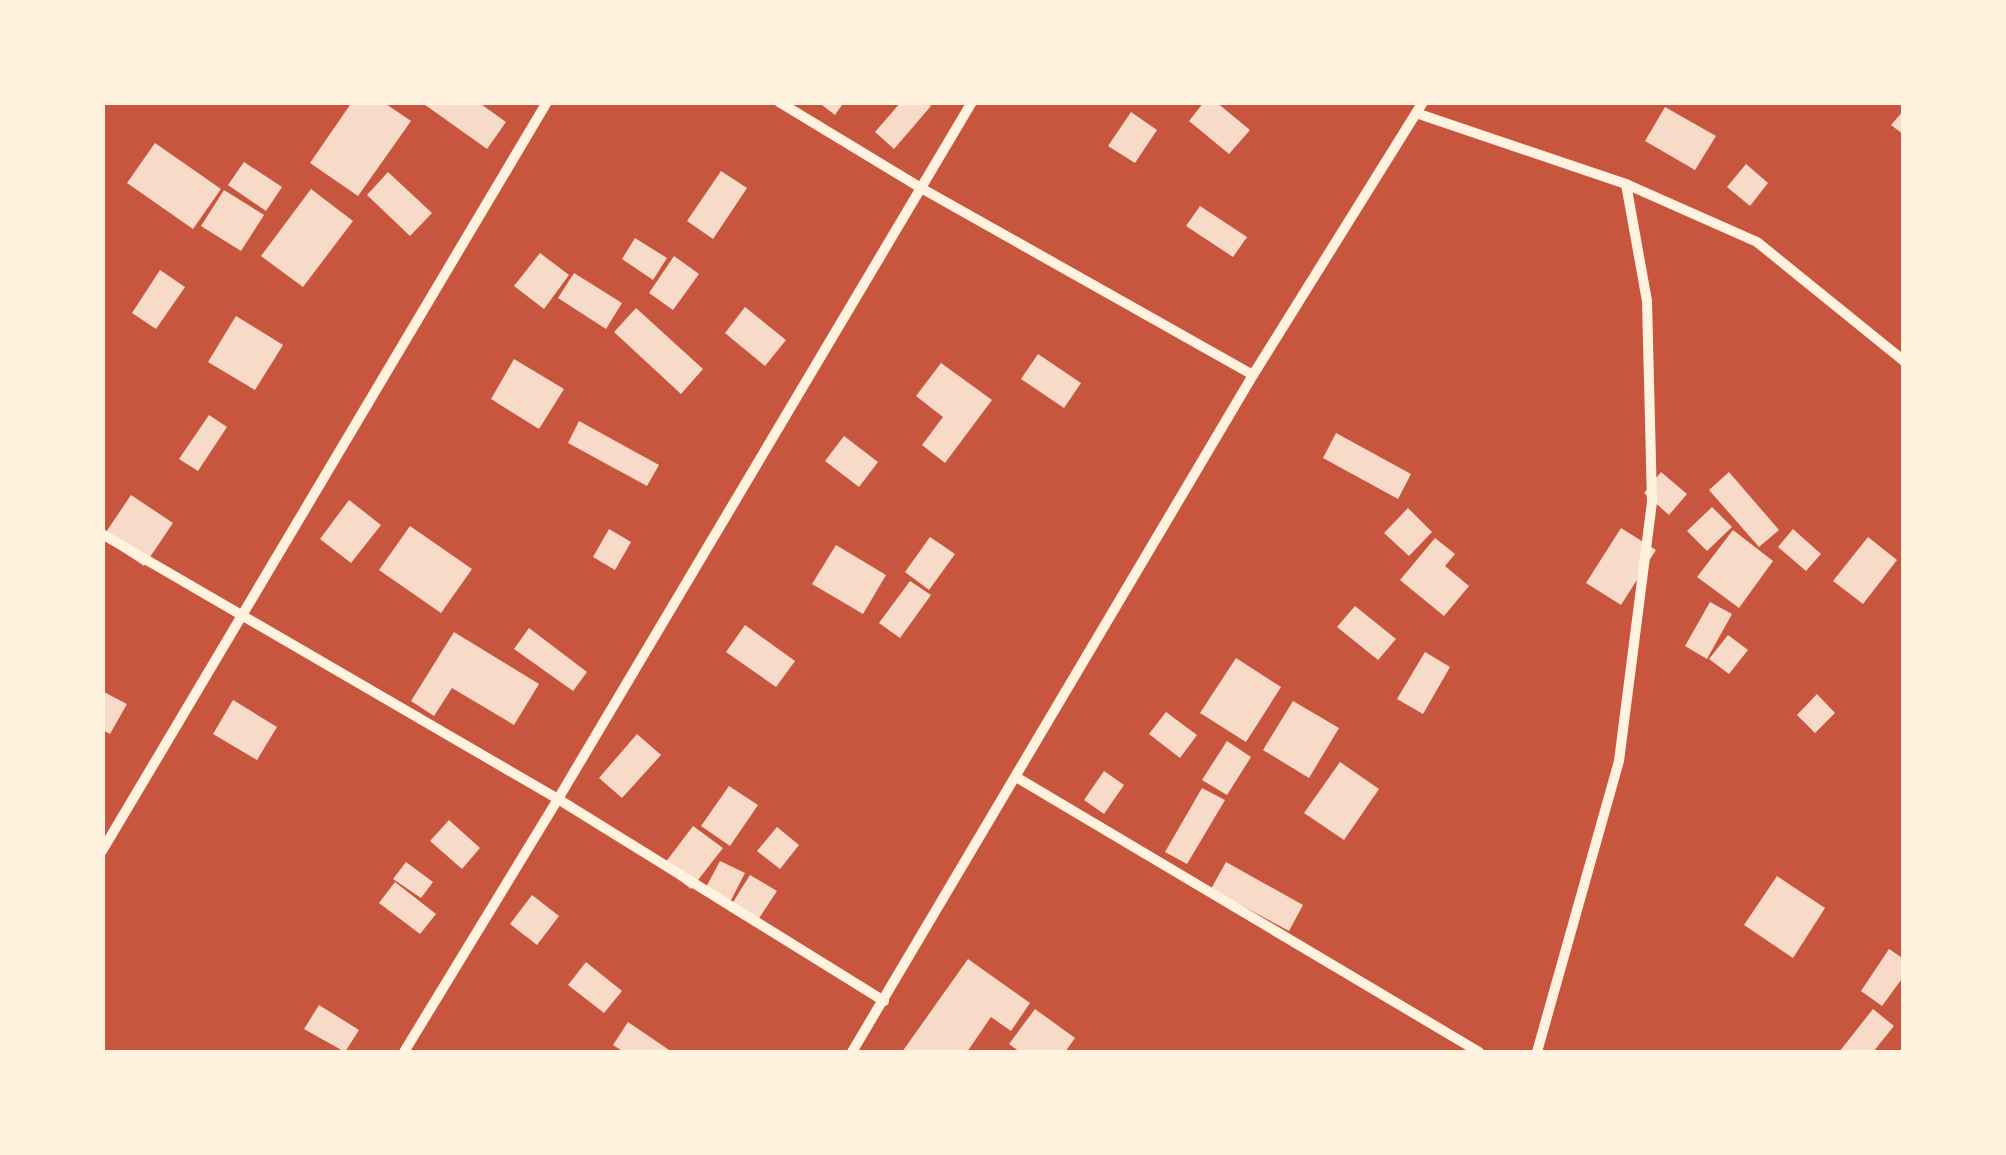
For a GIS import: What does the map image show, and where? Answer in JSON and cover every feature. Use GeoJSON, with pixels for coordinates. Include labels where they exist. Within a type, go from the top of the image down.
{"type":"FeatureCollection","features":[{"type":"Feature","properties":{"kind":"street"},"geometry":{"type":"LineString","coordinates":[[102,851],[547,102]]}},
{"type":"Feature","properties":{"kind":"street"},"geometry":{"type":"LineString","coordinates":[[778,102],[921,188],[1253,374]]}},
{"type":"Feature","properties":{"kind":"street"},"geometry":{"type":"LineString","coordinates":[[404,1052],[972,102]]}},
{"type":"Feature","properties":{"kind":"street"},"geometry":{"type":"LineString","coordinates":[[852,1052],[1253,374],[1419,108],[1626,184],[1757,242],[1904,361]]}},
{"type":"Feature","properties":{"kind":"street"},"geometry":{"type":"LineString","coordinates":[[1538,1052],[1619,761],[1652,502],[1647,302],[1626,184]]}},
{"type":"Feature","properties":{"kind":"street"},"geometry":{"type":"LineString","coordinates":[[102,534],[558,799],[884,1002]]}},
{"type":"Feature","properties":{"kind":"street"},"geometry":{"type":"LineString","coordinates":[[1016,778],[1479,1052]]}},
{"type":"Feature","properties":{"kind":"building"},"geometry":{"type":"Polygon","coordinates":[[[352,102],[383,102],[411,121],[358,196],[310,163],[352,102]]]}},
{"type":"Feature","properties":{"kind":"building"},"geometry":{"type":"Polygon","coordinates":[[[421,102],[478,102],[506,122],[487,149],[421,102]]]}},
{"type":"Feature","properties":{"kind":"building"},"geometry":{"type":"Polygon","coordinates":[[[818,102],[844,102],[835,115],[818,102]]]}},
{"type":"Feature","properties":{"kind":"building"},"geometry":{"type":"Polygon","coordinates":[[[901,102],[926,102],[931,106],[894,149],[875,132],[901,102]]]}},
{"type":"Feature","properties":{"kind":"building"},"geometry":{"type":"Polygon","coordinates":[[[1204,102],[1216,102],[1250,130],[1229,154],[1189,121],[1204,102]]]}},
{"type":"Feature","properties":{"kind":"building"},"geometry":{"type":"Polygon","coordinates":[[[1665,107],[1716,136],[1695,170],[1645,141],[1665,107]]]}},
{"type":"Feature","properties":{"kind":"building"},"geometry":{"type":"Polygon","coordinates":[[[1904,110],[1904,135],[1891,125],[1904,110]]]}},
{"type":"Feature","properties":{"kind":"building"},"geometry":{"type":"Polygon","coordinates":[[[1131,112],[1157,130],[1135,163],[1108,146],[1131,112]]]}},
{"type":"Feature","properties":{"kind":"building"},"geometry":{"type":"Polygon","coordinates":[[[155,143],[221,189],[193,229],[127,183],[155,143]]]}},
{"type":"Feature","properties":{"kind":"building"},"geometry":{"type":"Polygon","coordinates":[[[244,162],[282,187],[266,211],[228,185],[244,162]]]}},
{"type":"Feature","properties":{"kind":"building"},"geometry":{"type":"Polygon","coordinates":[[[1746,164],[1768,183],[1750,206],[1727,187],[1746,164]]]}},
{"type":"Feature","properties":{"kind":"building"},"geometry":{"type":"Polygon","coordinates":[[[721,171],[747,188],[713,239],[687,221],[721,171]]]}},
{"type":"Feature","properties":{"kind":"building"},"geometry":{"type":"Polygon","coordinates":[[[388,172],[432,213],[410,236],[367,195],[388,172]]]}},
{"type":"Feature","properties":{"kind":"building"},"geometry":{"type":"Polygon","coordinates":[[[311,189],[353,221],[303,287],[261,256],[311,189]]]}},
{"type":"Feature","properties":{"kind":"building"},"geometry":{"type":"Polygon","coordinates":[[[224,190],[264,215],[241,251],[201,226],[224,190]]]}},
{"type":"Feature","properties":{"kind":"building"},"geometry":{"type":"Polygon","coordinates":[[[1200,206],[1247,237],[1233,257],[1186,226],[1200,206]]]}},
{"type":"Feature","properties":{"kind":"building"},"geometry":{"type":"Polygon","coordinates":[[[635,238],[667,258],[653,280],[622,259],[635,238]]]}},
{"type":"Feature","properties":{"kind":"building"},"geometry":{"type":"Polygon","coordinates":[[[540,253],[569,275],[544,309],[514,286],[540,253]]]}},
{"type":"Feature","properties":{"kind":"building"},"geometry":{"type":"Polygon","coordinates":[[[674,256],[699,274],[673,310],[649,293],[674,256]]]}},
{"type":"Feature","properties":{"kind":"building"},"geometry":{"type":"Polygon","coordinates":[[[160,270],[185,287],[156,329],[132,313],[160,270]]]}},
{"type":"Feature","properties":{"kind":"building"},"geometry":{"type":"Polygon","coordinates":[[[574,273],[622,303],[606,329],[558,298],[574,273]]]}},
{"type":"Feature","properties":{"kind":"building"},"geometry":{"type":"Polygon","coordinates":[[[745,307],[786,340],[765,366],[725,333],[745,307]]]}},
{"type":"Feature","properties":{"kind":"building"},"geometry":{"type":"Polygon","coordinates":[[[636,308],[703,369],[681,394],[614,332],[636,308]]]}},
{"type":"Feature","properties":{"kind":"building"},"geometry":{"type":"Polygon","coordinates":[[[236,316],[283,345],[255,390],[208,362],[236,316]]]}},
{"type":"Feature","properties":{"kind":"building"},"geometry":{"type":"Polygon","coordinates":[[[1038,354],[1081,383],[1064,408],[1021,379],[1038,354]]]}},
{"type":"Feature","properties":{"kind":"building"},"geometry":{"type":"Polygon","coordinates":[[[514,359],[564,389],[539,429],[491,399],[514,359]]]}},
{"type":"Feature","properties":{"kind":"building"},"geometry":{"type":"Polygon","coordinates":[[[941,363],[992,400],[945,463],[922,445],[943,417],[916,396],[941,363]]]}},
{"type":"Feature","properties":{"kind":"building"},"geometry":{"type":"Polygon","coordinates":[[[209,415],[227,427],[198,471],[179,459],[209,415]]]}},
{"type":"Feature","properties":{"kind":"building"},"geometry":{"type":"Polygon","coordinates":[[[579,421],[659,465],[647,486],[568,443],[579,421]]]}},
{"type":"Feature","properties":{"kind":"building"},"geometry":{"type":"Polygon","coordinates":[[[1336,433],[1411,474],[1398,499],[1323,458],[1336,433]]]}},
{"type":"Feature","properties":{"kind":"building"},"geometry":{"type":"Polygon","coordinates":[[[844,436],[878,462],[859,487],[825,461],[844,436]]]}},
{"type":"Feature","properties":{"kind":"building"},"geometry":{"type":"Polygon","coordinates":[[[1661,472],[1687,494],[1669,515],[1644,493],[1661,472]]]}},
{"type":"Feature","properties":{"kind":"building"},"geometry":{"type":"Polygon","coordinates":[[[1729,472],[1779,530],[1759,547],[1709,490],[1729,472]]]}},
{"type":"Feature","properties":{"kind":"building"},"geometry":{"type":"Polygon","coordinates":[[[131,495],[173,523],[144,566],[102,538],[131,495]]]}},
{"type":"Feature","properties":{"kind":"building"},"geometry":{"type":"Polygon","coordinates":[[[349,500],[381,525],[351,563],[320,539],[349,500]]]}},
{"type":"Feature","properties":{"kind":"building"},"geometry":{"type":"Polygon","coordinates":[[[1712,507],[1732,527],[1707,551],[1687,531],[1712,507]]]}},
{"type":"Feature","properties":{"kind":"building"},"geometry":{"type":"Polygon","coordinates":[[[1408,508],[1432,532],[1409,556],[1384,533],[1408,508]]]}},
{"type":"Feature","properties":{"kind":"building"},"geometry":{"type":"Polygon","coordinates":[[[410,526],[472,569],[441,613],[379,570],[410,526]]]}},
{"type":"Feature","properties":{"kind":"building"},"geometry":{"type":"Polygon","coordinates":[[[1621,528],[1656,550],[1621,605],[1586,583],[1621,528]]]}},
{"type":"Feature","properties":{"kind":"building"},"geometry":{"type":"Polygon","coordinates":[[[609,529],[631,542],[615,570],[593,557],[609,529]]]}},
{"type":"Feature","properties":{"kind":"building"},"geometry":{"type":"Polygon","coordinates":[[[1793,529],[1821,554],[1806,571],[1778,547],[1793,529]]]}},
{"type":"Feature","properties":{"kind":"building"},"geometry":{"type":"Polygon","coordinates":[[[1733,530],[1773,561],[1739,608],[1697,577],[1733,530]]]}},
{"type":"Feature","properties":{"kind":"building"},"geometry":{"type":"Polygon","coordinates":[[[930,537],[955,554],[929,590],[905,572],[930,537]]]}},
{"type":"Feature","properties":{"kind":"building"},"geometry":{"type":"Polygon","coordinates":[[[1868,537],[1897,560],[1863,604],[1833,581],[1868,537]]]}},
{"type":"Feature","properties":{"kind":"building"},"geometry":{"type":"Polygon","coordinates":[[[1435,538],[1455,554],[1445,566],[1469,586],[1444,616],[1400,580],[1435,538]]]}},
{"type":"Feature","properties":{"kind":"building"},"geometry":{"type":"Polygon","coordinates":[[[836,545],[886,575],[863,614],[812,584],[836,545]]]}},
{"type":"Feature","properties":{"kind":"building"},"geometry":{"type":"Polygon","coordinates":[[[910,581],[931,595],[900,638],[879,623],[910,581]]]}},
{"type":"Feature","properties":{"kind":"building"},"geometry":{"type":"Polygon","coordinates":[[[1710,602],[1732,614],[1707,659],[1685,646],[1710,602]]]}},
{"type":"Feature","properties":{"kind":"building"},"geometry":{"type":"Polygon","coordinates":[[[1355,606],[1396,639],[1378,660],[1337,627],[1355,606]]]}},
{"type":"Feature","properties":{"kind":"building"},"geometry":{"type":"Polygon","coordinates":[[[745,625],[795,661],[776,687],[726,652],[745,625]]]}},
{"type":"Feature","properties":{"kind":"building"},"geometry":{"type":"Polygon","coordinates":[[[529,628],[587,672],[573,691],[514,649],[529,628]]]}},
{"type":"Feature","properties":{"kind":"building"},"geometry":{"type":"Polygon","coordinates":[[[454,632],[539,684],[514,725],[452,688],[434,716],[411,701],[454,632]]]}},
{"type":"Feature","properties":{"kind":"building"},"geometry":{"type":"Polygon","coordinates":[[[1728,635],[1748,650],[1729,674],[1709,659],[1728,635]]]}},
{"type":"Feature","properties":{"kind":"building"},"geometry":{"type":"Polygon","coordinates":[[[1425,652],[1450,667],[1423,714],[1397,699],[1425,652]]]}},
{"type":"Feature","properties":{"kind":"building"},"geometry":{"type":"Polygon","coordinates":[[[1236,658],[1281,687],[1246,742],[1200,713],[1236,658]]]}},
{"type":"Feature","properties":{"kind":"building"},"geometry":{"type":"Polygon","coordinates":[[[102,691],[127,704],[110,734],[102,730],[102,691]]]}},
{"type":"Feature","properties":{"kind":"building"},"geometry":{"type":"Polygon","coordinates":[[[1817,694],[1835,713],[1815,733],[1797,715],[1817,694]]]}},
{"type":"Feature","properties":{"kind":"building"},"geometry":{"type":"Polygon","coordinates":[[[233,700],[277,727],[257,760],[213,734],[233,700]]]}},
{"type":"Feature","properties":{"kind":"building"},"geometry":{"type":"Polygon","coordinates":[[[1293,701],[1339,728],[1309,778],[1263,750],[1293,701]]]}},
{"type":"Feature","properties":{"kind":"building"},"geometry":{"type":"Polygon","coordinates":[[[1166,712],[1197,735],[1180,758],[1149,734],[1166,712]]]}},
{"type":"Feature","properties":{"kind":"building"},"geometry":{"type":"Polygon","coordinates":[[[637,734],[661,755],[622,798],[599,778],[637,734]]]}},
{"type":"Feature","properties":{"kind":"building"},"geometry":{"type":"Polygon","coordinates":[[[1227,741],[1251,757],[1227,795],[1202,780],[1227,741]]]}},
{"type":"Feature","properties":{"kind":"building"},"geometry":{"type":"Polygon","coordinates":[[[1340,762],[1379,789],[1344,840],[1304,813],[1340,762]]]}},
{"type":"Feature","properties":{"kind":"building"},"geometry":{"type":"Polygon","coordinates":[[[1104,771],[1124,785],[1104,814],[1084,800],[1104,771]]]}},
{"type":"Feature","properties":{"kind":"building"},"geometry":{"type":"Polygon","coordinates":[[[729,786],[758,805],[730,846],[701,826],[729,786]]]}},
{"type":"Feature","properties":{"kind":"building"},"geometry":{"type":"Polygon","coordinates":[[[1202,788],[1225,800],[1187,864],[1165,852],[1202,788]]]}},
{"type":"Feature","properties":{"kind":"building"},"geometry":{"type":"Polygon","coordinates":[[[449,820],[480,848],[462,869],[430,841],[449,820]]]}},
{"type":"Feature","properties":{"kind":"building"},"geometry":{"type":"Polygon","coordinates":[[[693,826],[723,848],[691,889],[662,867],[693,826]]]}},
{"type":"Feature","properties":{"kind":"building"},"geometry":{"type":"Polygon","coordinates":[[[777,827],[799,845],[780,869],[757,851],[777,827]]]}},
{"type":"Feature","properties":{"kind":"building"},"geometry":{"type":"Polygon","coordinates":[[[720,861],[745,873],[729,904],[704,891],[720,861]]]}},
{"type":"Feature","properties":{"kind":"building"},"geometry":{"type":"Polygon","coordinates":[[[406,862],[433,882],[421,898],[393,879],[406,862]]]}},
{"type":"Feature","properties":{"kind":"building"},"geometry":{"type":"Polygon","coordinates":[[[1226,862],[1303,905],[1289,931],[1211,889],[1226,862]]]}},
{"type":"Feature","properties":{"kind":"building"},"geometry":{"type":"Polygon","coordinates":[[[750,875],[777,891],[754,926],[728,910],[750,875]]]}},
{"type":"Feature","properties":{"kind":"building"},"geometry":{"type":"Polygon","coordinates":[[[1777,876],[1825,908],[1793,958],[1744,925],[1777,876]]]}},
{"type":"Feature","properties":{"kind":"building"},"geometry":{"type":"Polygon","coordinates":[[[395,882],[436,914],[420,934],[379,903],[395,882]]]}},
{"type":"Feature","properties":{"kind":"building"},"geometry":{"type":"Polygon","coordinates":[[[532,895],[559,916],[537,945],[510,924],[532,895]]]}},
{"type":"Feature","properties":{"kind":"building"},"geometry":{"type":"Polygon","coordinates":[[[1889,949],[1904,959],[1904,976],[1882,1006],[1861,991],[1889,949]]]}},
{"type":"Feature","properties":{"kind":"building"},"geometry":{"type":"Polygon","coordinates":[[[968,959],[1030,1003],[1011,1031],[991,1017],[967,1052],[902,1052],[968,959]]]}},
{"type":"Feature","properties":{"kind":"building"},"geometry":{"type":"Polygon","coordinates":[[[586,962],[622,991],[604,1013],[568,985],[586,962]]]}},
{"type":"Feature","properties":{"kind":"building"},"geometry":{"type":"Polygon","coordinates":[[[319,1005],[359,1030],[345,1052],[304,1029],[319,1005]]]}},
{"type":"Feature","properties":{"kind":"building"},"geometry":{"type":"Polygon","coordinates":[[[1035,1009],[1075,1038],[1065,1052],[1020,1052],[1009,1044],[1035,1009]]]}},
{"type":"Feature","properties":{"kind":"building"},"geometry":{"type":"Polygon","coordinates":[[[1873,1009],[1894,1026],[1873,1052],[1839,1052],[1873,1009]]]}},
{"type":"Feature","properties":{"kind":"building"},"geometry":{"type":"Polygon","coordinates":[[[628,1022],[672,1052],[624,1052],[613,1045],[628,1022]]]}}]}
